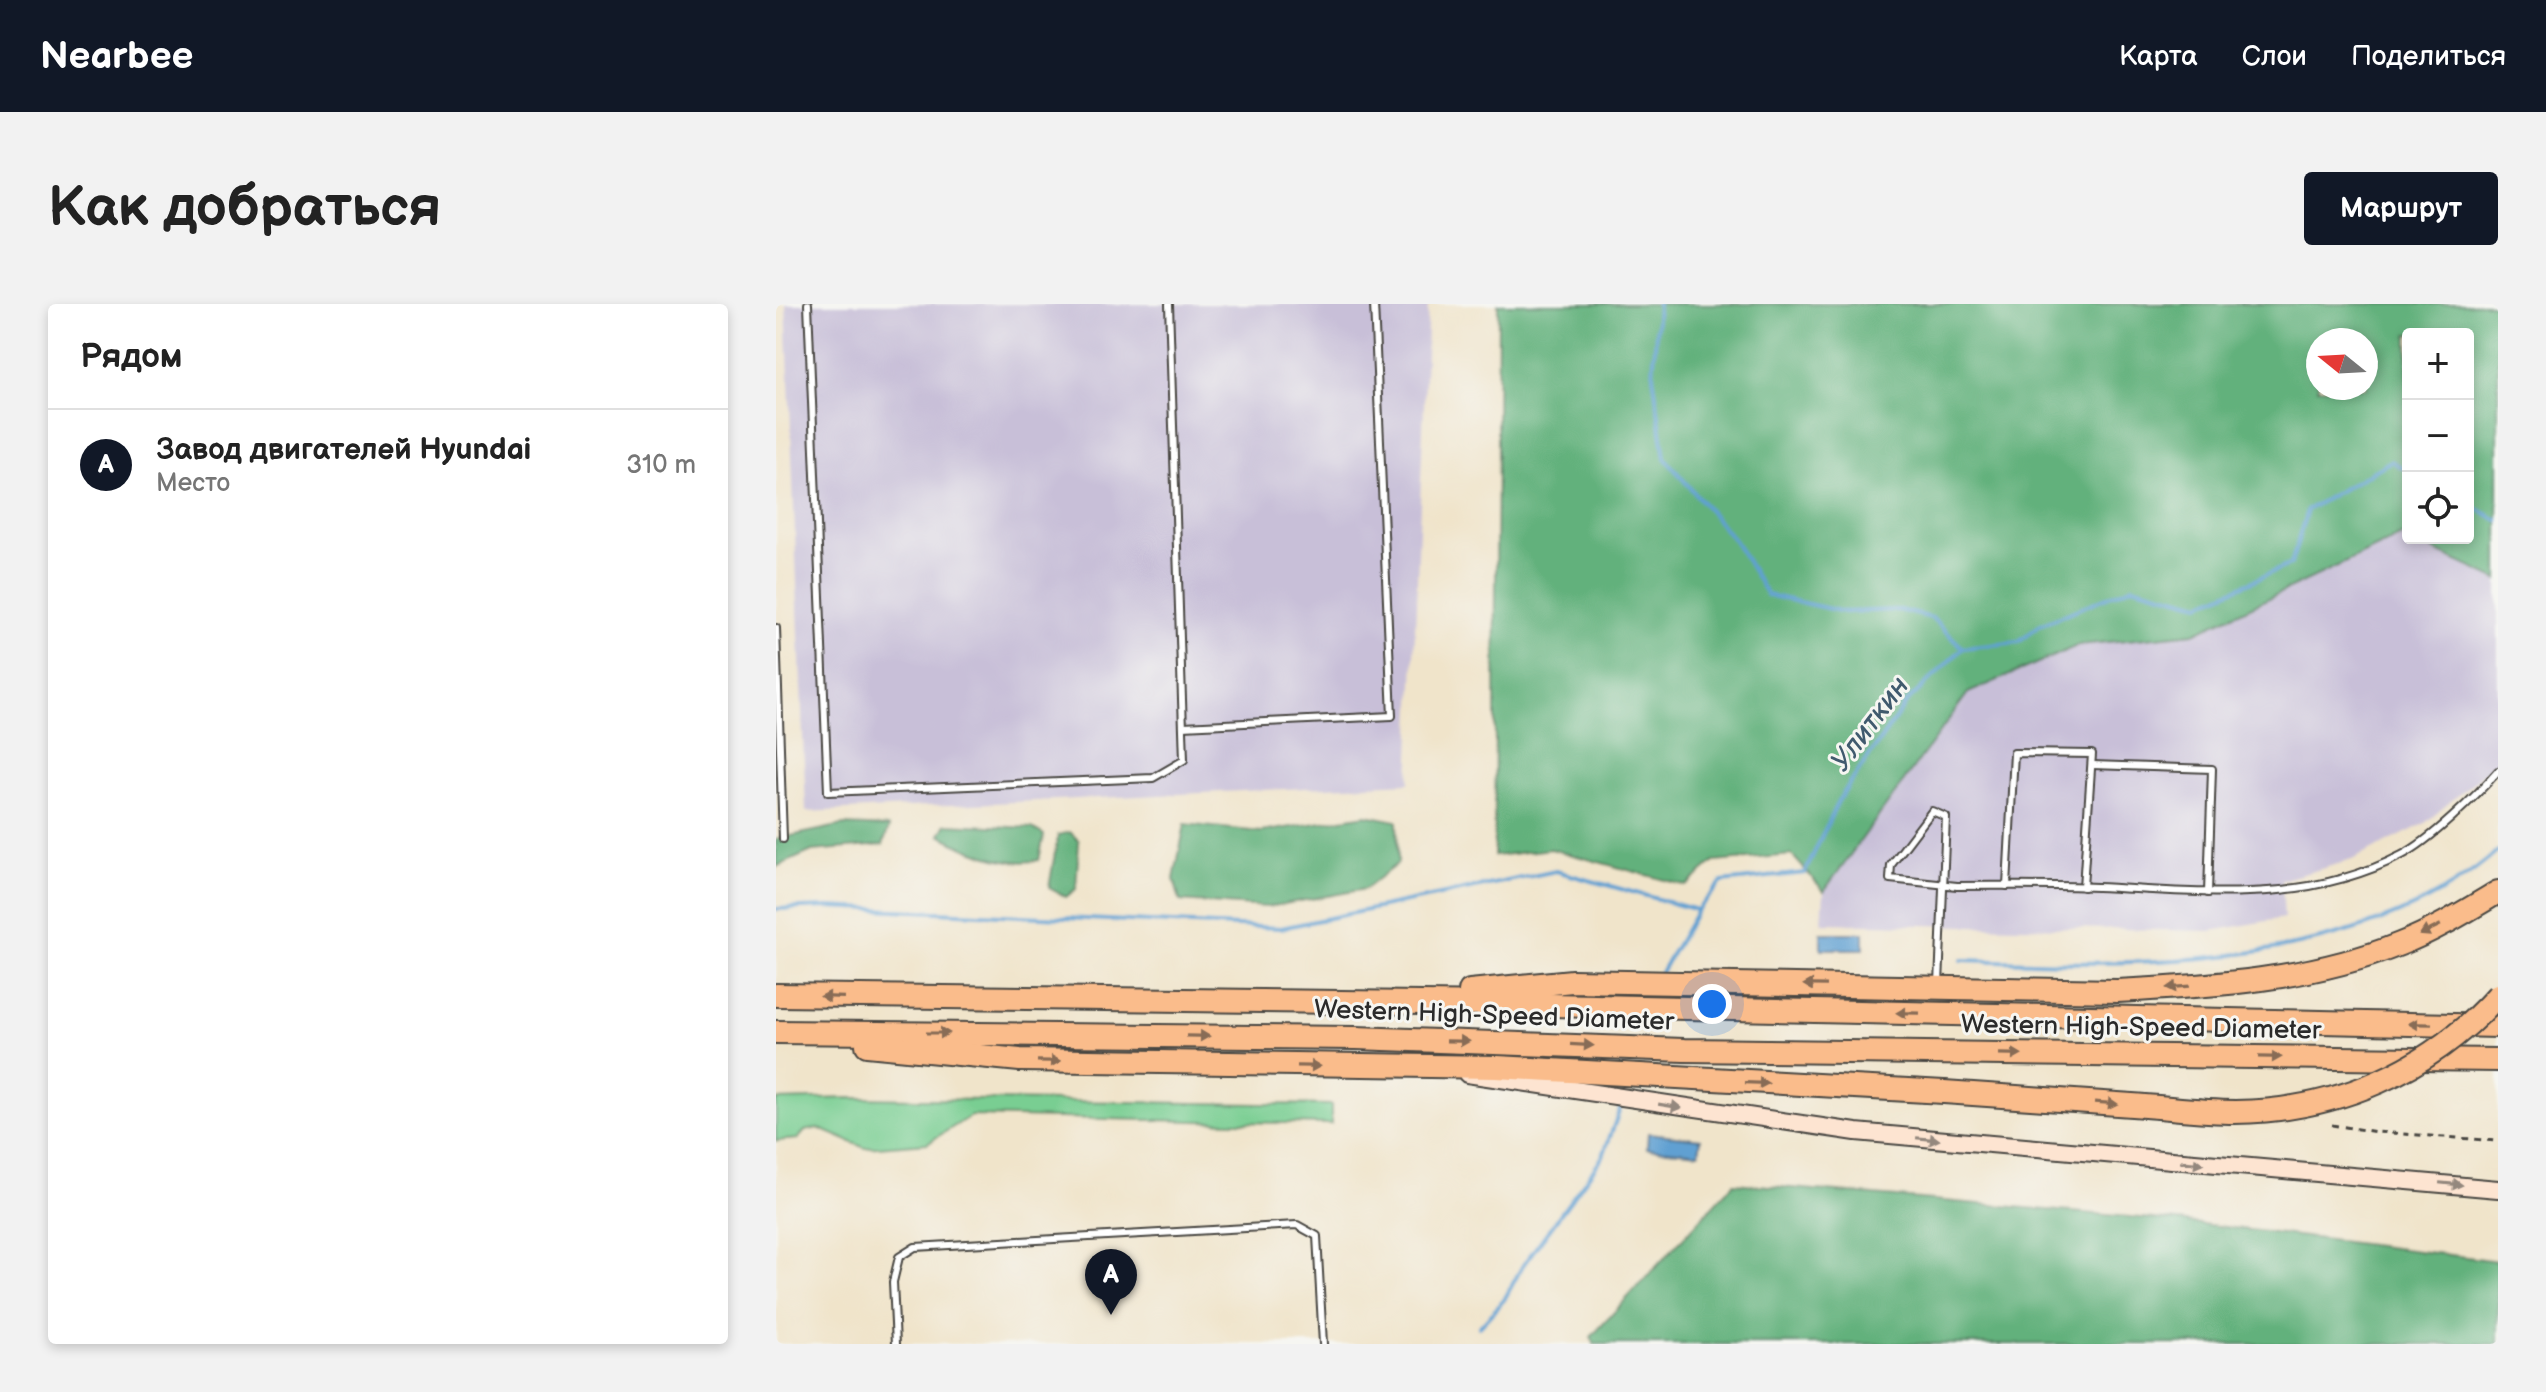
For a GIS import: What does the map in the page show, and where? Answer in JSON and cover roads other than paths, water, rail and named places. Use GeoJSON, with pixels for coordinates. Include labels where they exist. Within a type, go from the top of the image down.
{"type":"FeatureCollection","features":[{"type":"Feature","properties":{"kind":"highway"},"geometry":{"type":"LineString","coordinates":[[1356,1002],[1572,981],[2117,991],[2183,987],[2303,972],[2400,944],[2498,892]]}},
{"type":"Feature","properties":{"kind":"highway","name":"Western High-Speed Diameter"},"geometry":{"type":"LineString","coordinates":[[776,995],[1356,1002],[2498,1026]]}},
{"type":"Feature","properties":{"kind":"highway"},"geometry":{"type":"LineString","coordinates":[[776,1034],[1020,1060],[1497,1067],[2234,1112],[2285,1109],[2327,1101],[2402,1073],[2449,1042],[2498,995]]}},
{"type":"Feature","properties":{"kind":"highway","name":"Western High-Speed Diameter"},"geometry":{"type":"LineString","coordinates":[[776,1034],[1356,1038],[1684,1050],[2498,1060]]}},
{"type":"Feature","properties":{"kind":"main road"},"geometry":{"type":"LineString","coordinates":[[1428,1066],[1526,1084],[1856,1132],[2498,1189]]}},
{"type":"Feature","properties":{"kind":"lane"},"geometry":{"type":"LineString","coordinates":[[808,304],[828,792],[1153,778],[1184,760],[1169,304]]}},
{"type":"Feature","properties":{"kind":"lane"},"geometry":{"type":"LineString","coordinates":[[1183,726],[1392,716],[1374,304]]}},
{"type":"Feature","properties":{"kind":"lane"},"geometry":{"type":"LineString","coordinates":[[776,628],[783,839]]}},
{"type":"Feature","properties":{"kind":"lane"},"geometry":{"type":"LineString","coordinates":[[2007,886],[2014,753],[2092,754],[2083,887]]}},
{"type":"Feature","properties":{"kind":"lane"},"geometry":{"type":"LineString","coordinates":[[2092,765],[2212,769],[2208,893]]}},
{"type":"Feature","properties":{"kind":"lane"},"geometry":{"type":"LineString","coordinates":[[1938,988],[1943,883],[1946,817],[1932,811],[1891,865],[1890,879],[1943,883],[2007,886],[2259,895],[2339,880],[2404,855],[2482,790],[2498,771]]}},
{"type":"Feature","properties":{"kind":"lane"},"geometry":{"type":"LineString","coordinates":[[896,1344],[893,1282],[899,1257],[915,1247],[1297,1225],[1317,1236],[1323,1344]]}},
{"type":"Feature","properties":{"kind":"water"},"geometry":{"type":"Polygon","coordinates":[[[1821,933],[1864,933],[1864,949],[1821,949],[1821,933]]]}},
{"type":"Feature","properties":{"kind":"water"},"geometry":{"type":"Polygon","coordinates":[[[1648,1133],[1701,1139],[1699,1153],[1647,1148],[1648,1133]]]}},
{"type":"Feature","properties":{"kind":"waterway"},"geometry":{"type":"LineString","coordinates":[[1658,304],[1653,375],[1665,458],[1734,540],[1767,595],[1844,612],[1899,610],[1932,618],[1963,648]]}},
{"type":"Feature","properties":{"kind":"waterway","name":"Улиткин"},"geometry":{"type":"LineString","coordinates":[[1660,974],[1697,910],[1722,882],[1805,873],[1838,801],[1906,703],[1963,648],[2019,642],[2040,625],[2133,586],[2200,604],[2291,564],[2307,510],[2391,461],[2402,467]]}},
{"type":"Feature","properties":{"kind":"waterway","name":"Улиткин"},"geometry":{"type":"LineString","coordinates":[[2474,507],[2498,520]]}},
{"type":"Feature","properties":{"kind":"waterway"},"geometry":{"type":"LineString","coordinates":[[1962,960],[2099,963],[2171,960],[2244,954],[2314,941],[2381,920],[2443,891],[2498,851]]}},
{"type":"Feature","properties":{"kind":"waterway"},"geometry":{"type":"LineString","coordinates":[[776,909],[828,907],[1281,928],[1556,871],[1697,910]]}},
{"type":"Feature","properties":{"kind":"waterway"},"geometry":{"type":"LineString","coordinates":[[1479,1327],[1504,1300],[1523,1265],[1603,1156],[1621,1106]]}},
{"type":"Feature","properties":{"kind":"place","name":"Завод двигателей Hyundai"},"geometry":{"type":"Point","coordinates":[1111,1315]}}]}
